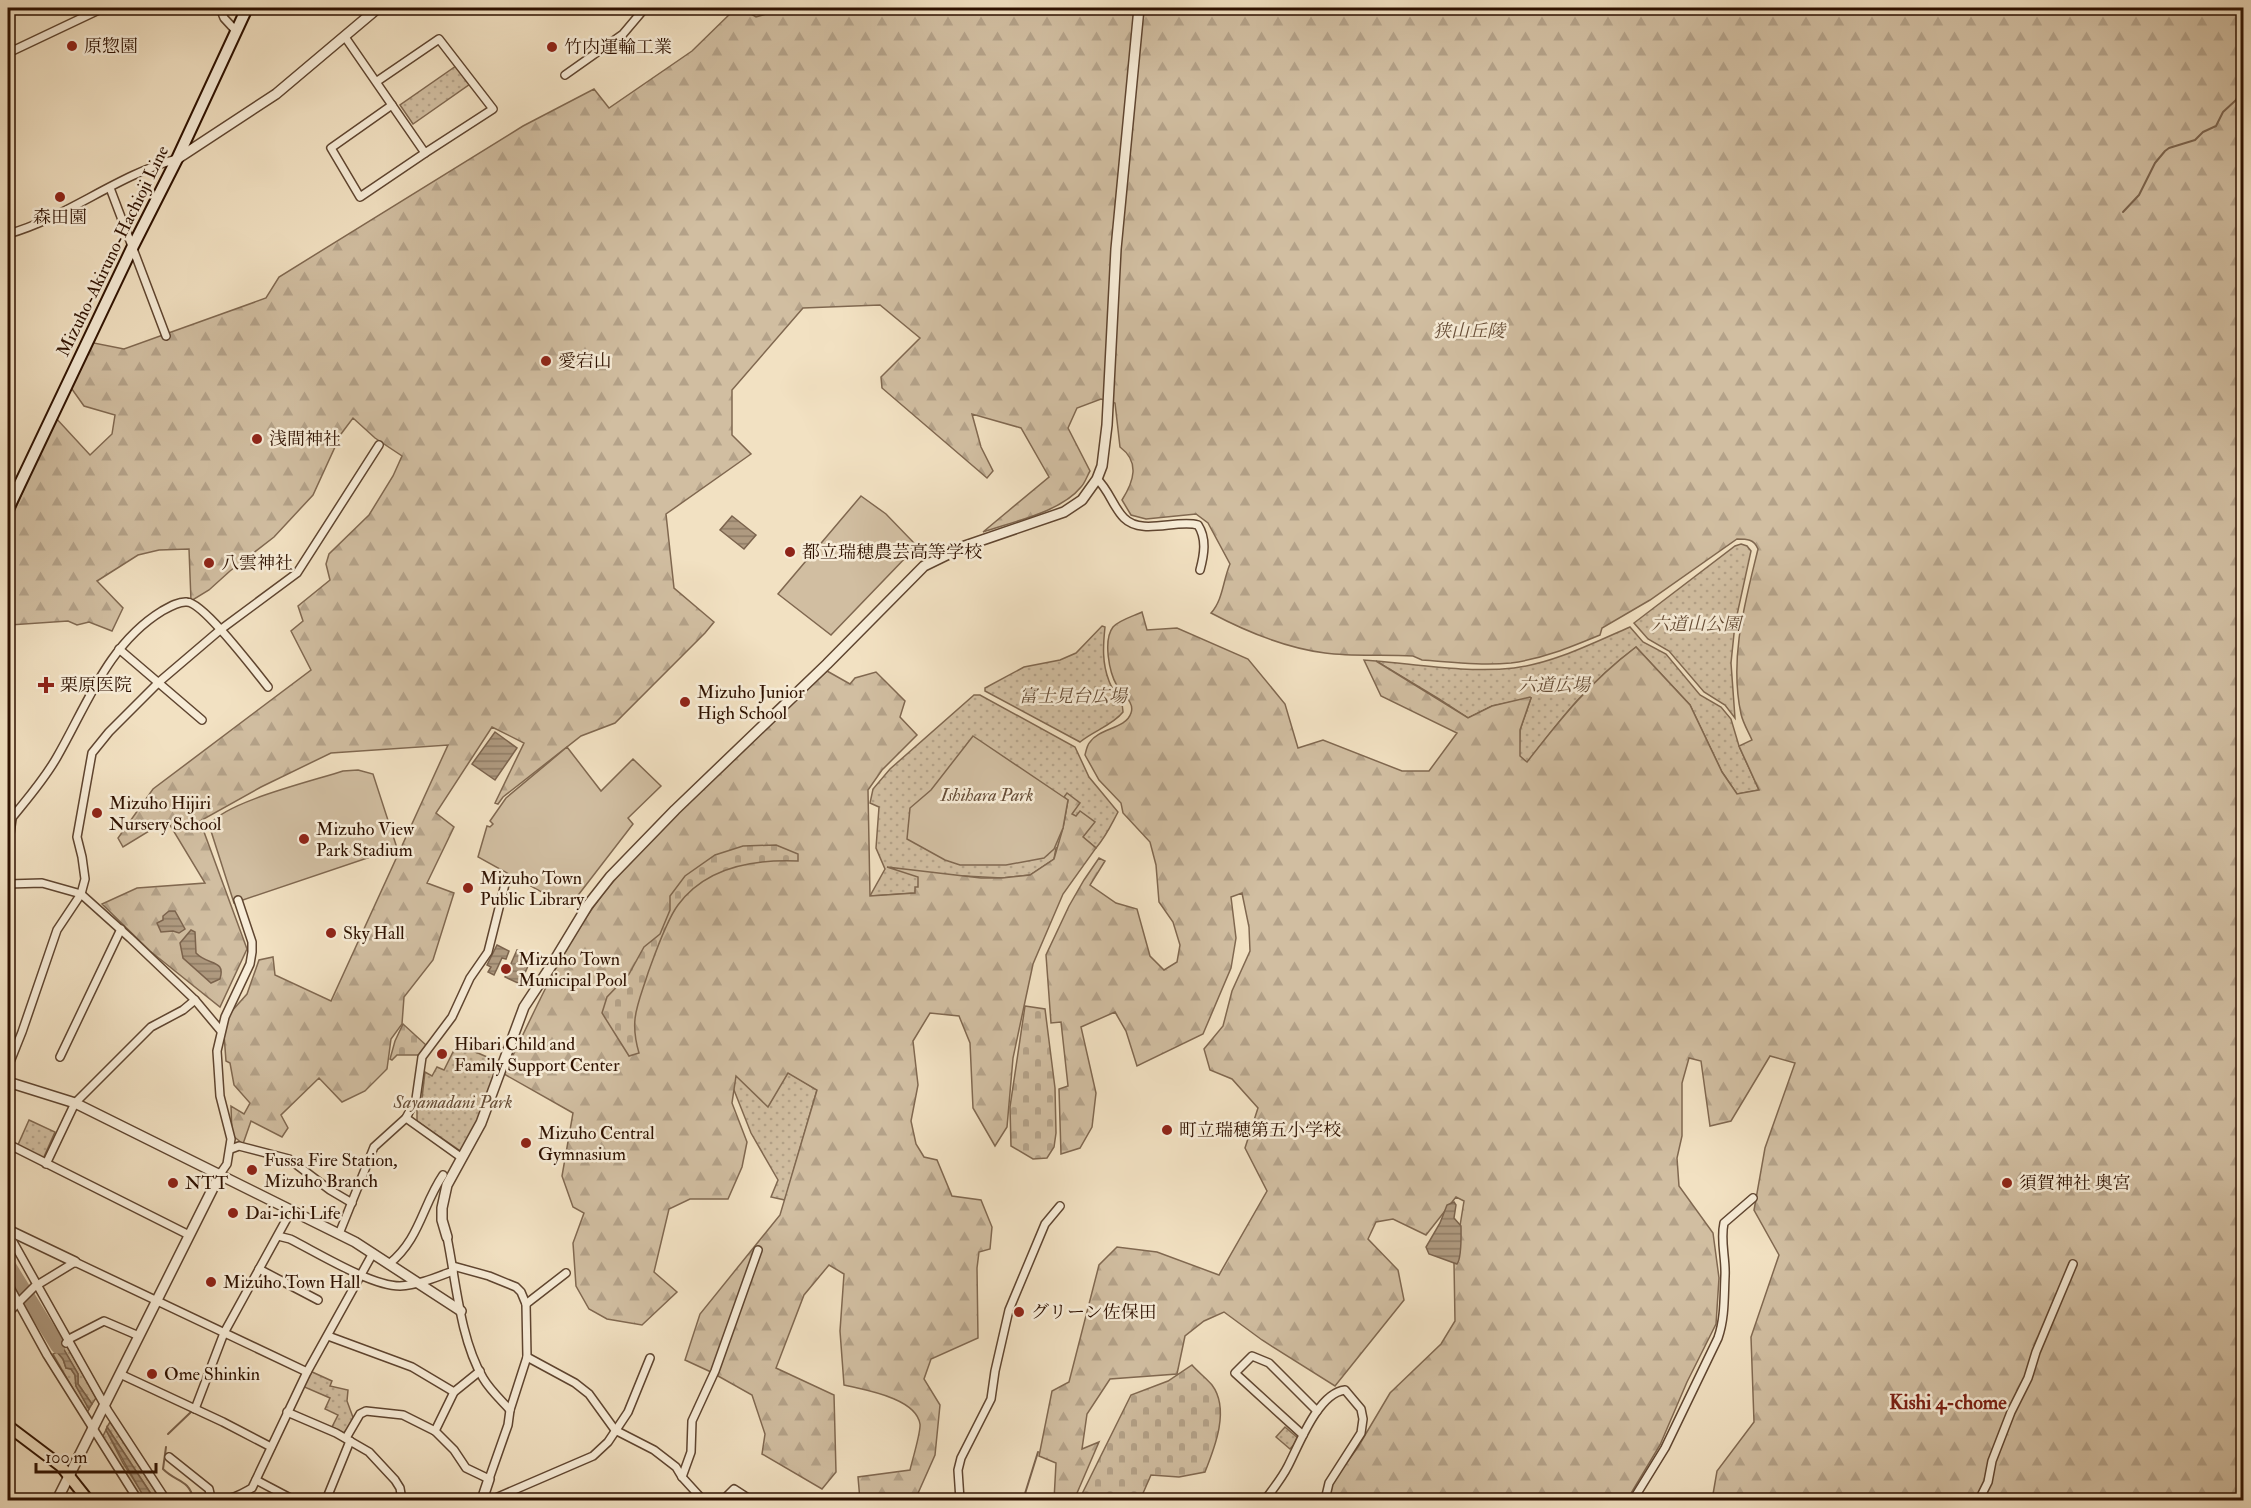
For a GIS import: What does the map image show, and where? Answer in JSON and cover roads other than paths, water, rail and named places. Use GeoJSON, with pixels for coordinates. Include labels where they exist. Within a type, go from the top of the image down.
{"type":"FeatureCollection","features":[{"type":"Feature","properties":{"kind":"main road","name":"Mizuho-Akiruno-Hachioji Line"},"geometry":{"type":"LineString","coordinates":[[8,508],[177,159],[247,8]]}},
{"type":"Feature","properties":{"kind":"main road"},"geometry":{"type":"LineString","coordinates":[[8,1426],[70,1475],[88,1500]]}},
{"type":"Feature","properties":{"kind":"street"},"geometry":{"type":"LineString","coordinates":[[8,53],[104,8]]}},
{"type":"Feature","properties":{"kind":"street"},"geometry":{"type":"LineString","coordinates":[[220,8],[224,18],[236,31]]}},
{"type":"Feature","properties":{"kind":"street"},"geometry":{"type":"LineString","coordinates":[[8,234],[41,223],[163,163],[177,159],[276,94],[378,8]]}},
{"type":"Feature","properties":{"kind":"street"},"geometry":{"type":"LineString","coordinates":[[565,75],[623,34],[644,8]]}},
{"type":"Feature","properties":{"kind":"street"},"geometry":{"type":"LineString","coordinates":[[510,1410],[486,1383],[469,1344],[442,1220],[444,1196],[481,1123],[524,1007],[588,904],[610,877],[689,796],[827,664],[924,566],[965,546],[1064,512],[1087,495],[1097,479],[1102,466],[1107,425],[1116,249],[1139,8]]}},
{"type":"Feature","properties":{"kind":"street"},"geometry":{"type":"LineString","coordinates":[[345,37],[425,153]]}},
{"type":"Feature","properties":{"kind":"street"},"geometry":{"type":"LineString","coordinates":[[376,82],[439,39],[493,109],[360,197],[332,148],[392,105]]}},
{"type":"Feature","properties":{"kind":"street"},"geometry":{"type":"LineString","coordinates":[[110,188],[166,336]]}},
{"type":"Feature","properties":{"kind":"street"},"geometry":{"type":"LineString","coordinates":[[8,1067],[57,930],[81,894],[85,872],[77,837],[78,823],[92,753],[109,732],[159,681],[220,630],[297,573],[379,445]]}},
{"type":"Feature","properties":{"kind":"street"},"geometry":{"type":"LineString","coordinates":[[1097,479],[1123,517],[1129,522],[1150,526],[1183,522],[1198,525],[1203,539],[1204,555],[1200,570]]}},
{"type":"Feature","properties":{"kind":"street"},"geometry":{"type":"LineString","coordinates":[[11,819],[56,758],[101,674],[119,649],[144,624],[172,605],[186,602],[194,604],[220,630],[268,687]]}},
{"type":"Feature","properties":{"kind":"street"},"geometry":{"type":"LineString","coordinates":[[119,649],[202,720]]}},
{"type":"Feature","properties":{"kind":"street"},"geometry":{"type":"LineString","coordinates":[[8,789],[11,819],[8,840]]}},
{"type":"Feature","properties":{"kind":"street"},"geometry":{"type":"LineString","coordinates":[[339,1234],[374,1147],[406,1118],[416,1099],[422,1057],[452,1017],[470,978],[488,952],[506,880]]}},
{"type":"Feature","properties":{"kind":"street"},"geometry":{"type":"LineString","coordinates":[[8,884],[42,883],[81,894],[195,1000],[221,1031]]}},
{"type":"Feature","properties":{"kind":"street"},"geometry":{"type":"LineString","coordinates":[[57,1500],[156,1300],[227,1164],[231,1149],[218,1071],[217,1051],[225,1017],[250,964],[252,952],[252,942],[238,900]]}},
{"type":"Feature","properties":{"kind":"street"},"geometry":{"type":"LineString","coordinates":[[60,1057],[121,929]]}},
{"type":"Feature","properties":{"kind":"street"},"geometry":{"type":"LineString","coordinates":[[46,1164],[75,1102],[150,1027],[183,1010],[195,1000]]}},
{"type":"Feature","properties":{"kind":"street"},"geometry":{"type":"LineString","coordinates":[[8,1082],[75,1102],[339,1234],[373,1253],[461,1311]]}},
{"type":"Feature","properties":{"kind":"street"},"geometry":{"type":"LineString","coordinates":[[406,1118],[462,1158]]}},
{"type":"Feature","properties":{"kind":"street"},"geometry":{"type":"LineString","coordinates":[[8,1144],[189,1235]]}},
{"type":"Feature","properties":{"kind":"street"},"geometry":{"type":"LineString","coordinates":[[231,1149],[239,1146],[289,1159],[330,1190],[352,1203]]}},
{"type":"Feature","properties":{"kind":"street"},"geometry":{"type":"LineString","coordinates":[[389,1264],[403,1253],[411,1242],[443,1175]]}},
{"type":"Feature","properties":{"kind":"street"},"geometry":{"type":"LineString","coordinates":[[1633,1500],[1665,1448],[1718,1338],[1722,1325],[1725,1289],[1722,1248],[1724,1223],[1753,1198]]}},
{"type":"Feature","properties":{"kind":"street"},"geometry":{"type":"LineString","coordinates":[[960,1500],[958,1470],[961,1458],[991,1399],[1009,1310],[1045,1224],[1060,1206]]}},
{"type":"Feature","properties":{"kind":"street"},"geometry":{"type":"LineString","coordinates":[[195,1409],[224,1333],[291,1210]]}},
{"type":"Feature","properties":{"kind":"street"},"geometry":{"type":"LineString","coordinates":[[8,1232],[307,1372]]}},
{"type":"Feature","properties":{"kind":"street"},"geometry":{"type":"LineString","coordinates":[[8,1232],[35,1286],[104,1405],[166,1500]]}},
{"type":"Feature","properties":{"kind":"street"},"geometry":{"type":"LineString","coordinates":[[278,1236],[290,1239],[362,1275],[394,1286],[418,1283],[453,1268],[489,1276],[516,1287],[521,1292],[526,1304],[527,1357],[510,1410],[508,1425],[482,1500]]}},
{"type":"Feature","properties":{"kind":"street"},"geometry":{"type":"LineString","coordinates":[[682,1477],[691,1452],[692,1421],[715,1371],[758,1250]]}},
{"type":"Feature","properties":{"kind":"street"},"geometry":{"type":"LineString","coordinates":[[169,1457],[209,1489],[208,1499],[224,1499],[242,1495],[252,1488],[307,1372],[373,1253]]}},
{"type":"Feature","properties":{"kind":"street"},"geometry":{"type":"LineString","coordinates":[[8,1313],[35,1286],[75,1262]]}},
{"type":"Feature","properties":{"kind":"street"},"geometry":{"type":"LineString","coordinates":[[1979,1500],[1988,1482],[1992,1461],[2007,1422],[2028,1378],[2036,1352],[2073,1264]]}},
{"type":"Feature","properties":{"kind":"street"},"geometry":{"type":"LineString","coordinates":[[259,1269],[318,1300]]}},
{"type":"Feature","properties":{"kind":"street"},"geometry":{"type":"LineString","coordinates":[[526,1304],[566,1273]]}},
{"type":"Feature","properties":{"kind":"street"},"geometry":{"type":"LineString","coordinates":[[8,1284],[47,1355],[138,1500]]}},
{"type":"Feature","properties":{"kind":"street"},"geometry":{"type":"LineString","coordinates":[[67,1342],[104,1321],[139,1336]]}},
{"type":"Feature","properties":{"kind":"street"},"geometry":{"type":"LineString","coordinates":[[328,1336],[412,1367],[454,1392]]}},
{"type":"Feature","properties":{"kind":"street"},"geometry":{"type":"LineString","coordinates":[[1303,1435],[1235,1373],[1252,1356],[1269,1363],[1317,1411]]}},
{"type":"Feature","properties":{"kind":"street"},"geometry":{"type":"LineString","coordinates":[[527,1357],[582,1388],[615,1430],[654,1450],[676,1467],[703,1500]]}},
{"type":"Feature","properties":{"kind":"street"},"geometry":{"type":"LineString","coordinates":[[491,1500],[593,1456],[608,1442],[628,1412],[650,1358]]}},
{"type":"Feature","properties":{"kind":"street"},"geometry":{"type":"LineString","coordinates":[[435,1431],[454,1392],[480,1371]]}},
{"type":"Feature","properties":{"kind":"street"},"geometry":{"type":"LineString","coordinates":[[120,1374],[271,1447]]}},
{"type":"Feature","properties":{"kind":"street"},"geometry":{"type":"LineString","coordinates":[[1265,1500],[1288,1467],[1317,1411],[1339,1391],[1345,1390],[1362,1409],[1364,1419],[1361,1433],[1329,1483],[1325,1500]]}},
{"type":"Feature","properties":{"kind":"street"},"geometry":{"type":"LineString","coordinates":[[326,1500],[348,1440],[360,1414],[366,1411],[403,1415],[435,1431],[454,1450],[466,1468],[489,1479]]}},
{"type":"Feature","properties":{"kind":"street"},"geometry":{"type":"LineString","coordinates":[[287,1412],[369,1452],[400,1488],[402,1500]]}},
{"type":"Feature","properties":{"kind":"street"},"geometry":{"type":"LineString","coordinates":[[256,1480],[294,1500]]}},
{"type":"Feature","properties":{"kind":"street"},"geometry":{"type":"LineString","coordinates":[[723,1500],[734,1489],[751,1500]]}},
{"type":"Feature","properties":{"kind":"waterway"},"geometry":{"type":"LineString","coordinates":[[2123,212],[2139,195],[2155,163],[2165,151],[2195,140],[2203,132],[2216,126],[2223,112],[2236,100],[2244,82]]}},
{"type":"Feature","properties":{"kind":"waterway"},"geometry":{"type":"LineString","coordinates":[[8,1265],[58,1346]]}},
{"type":"Feature","properties":{"kind":"waterway"},"geometry":{"type":"LineString","coordinates":[[168,1434],[191,1412]]}},
{"type":"Feature","properties":{"kind":"waterway"},"geometry":{"type":"LineString","coordinates":[[166,1447],[163,1469],[185,1484],[194,1500]]}},
{"type":"Feature","properties":{"kind":"waterway"},"geometry":{"type":"LineString","coordinates":[[1023,1500],[1038,1452]]}},
{"type":"Feature","properties":{"kind":"place","name":"原惣園"},"geometry":{"type":"Point","coordinates":[72,46]}},
{"type":"Feature","properties":{"kind":"place","name":"竹内運輸工業"},"geometry":{"type":"Point","coordinates":[552,47]}},
{"type":"Feature","properties":{"kind":"place","name":"森田園"},"geometry":{"type":"Point","coordinates":[60,197]}},
{"type":"Feature","properties":{"kind":"place","name":"愛宕山"},"geometry":{"type":"Point","coordinates":[546,361]}},
{"type":"Feature","properties":{"kind":"place","name":"浅間神社"},"geometry":{"type":"Point","coordinates":[257,439]}},
{"type":"Feature","properties":{"kind":"place","name":"都立瑞穂農芸高等学校"},"geometry":{"type":"Point","coordinates":[790,552]}},
{"type":"Feature","properties":{"kind":"place","name":"八雲神社"},"geometry":{"type":"Point","coordinates":[209,563]}},
{"type":"Feature","properties":{"kind":"place","name":"栗原医院"},"geometry":{"type":"Point","coordinates":[46,685]}},
{"type":"Feature","properties":{"kind":"place","name":"Mizuho Junior High School"},"geometry":{"type":"Point","coordinates":[685,702]}},
{"type":"Feature","properties":{"kind":"place","name":"Mizuho Hijiri Nursery School"},"geometry":{"type":"Point","coordinates":[97,813]}},
{"type":"Feature","properties":{"kind":"place","name":"Mizuho View Park Stadium"},"geometry":{"type":"Point","coordinates":[304,839]}},
{"type":"Feature","properties":{"kind":"place","name":"Mizuho Town Public Library"},"geometry":{"type":"Point","coordinates":[468,888]}},
{"type":"Feature","properties":{"kind":"place","name":"Sky Hall"},"geometry":{"type":"Point","coordinates":[331,933]}},
{"type":"Feature","properties":{"kind":"place","name":"Mizuho Town Municipal Pool"},"geometry":{"type":"Point","coordinates":[506,969]}},
{"type":"Feature","properties":{"kind":"place","name":"Hibari Child and Family Support Center"},"geometry":{"type":"Point","coordinates":[442,1054]}},
{"type":"Feature","properties":{"kind":"place","name":"町立瑞穂第五小学校"},"geometry":{"type":"Point","coordinates":[1167,1130]}},
{"type":"Feature","properties":{"kind":"place","name":"Mizuho Central Gymnasium"},"geometry":{"type":"Point","coordinates":[526,1143]}},
{"type":"Feature","properties":{"kind":"place","name":"Fussa Fire Station, Mizuho Branch"},"geometry":{"type":"Point","coordinates":[252,1170]}},
{"type":"Feature","properties":{"kind":"place","name":"NTT"},"geometry":{"type":"Point","coordinates":[173,1183]}},
{"type":"Feature","properties":{"kind":"place","name":"須賀神社 奥宮"},"geometry":{"type":"Point","coordinates":[2007,1183]}},
{"type":"Feature","properties":{"kind":"place","name":"Dai-ichi Life"},"geometry":{"type":"Point","coordinates":[233,1213]}},
{"type":"Feature","properties":{"kind":"place","name":"Mizuho Town Hall"},"geometry":{"type":"Point","coordinates":[211,1282]}},
{"type":"Feature","properties":{"kind":"place","name":"グリーン佐保田"},"geometry":{"type":"Point","coordinates":[1019,1312]}},
{"type":"Feature","properties":{"kind":"place","name":"Ome Shinkin"},"geometry":{"type":"Point","coordinates":[152,1374]}},
{"type":"Feature","properties":{"kind":"district","name":"Kishi 4-chome"},"geometry":{"type":"Point","coordinates":[1948,1402]}},
{"type":"Feature","properties":{"kind":"park label","name":"狭山丘陵"},"geometry":{"type":"Point","coordinates":[1469,331]}},
{"type":"Feature","properties":{"kind":"park label","name":"六道山公園"},"geometry":{"type":"Point","coordinates":[1696,624]}},
{"type":"Feature","properties":{"kind":"park label","name":"六道広場"},"geometry":{"type":"Point","coordinates":[1554,685]}},
{"type":"Feature","properties":{"kind":"park label","name":"富士見台広場"},"geometry":{"type":"Point","coordinates":[1073,696]}},
{"type":"Feature","properties":{"kind":"park label","name":"Ishihara Park"},"geometry":{"type":"Point","coordinates":[987,795]}},
{"type":"Feature","properties":{"kind":"park label","name":"Sayamadani Park"},"geometry":{"type":"Point","coordinates":[453,1102]}}]}
